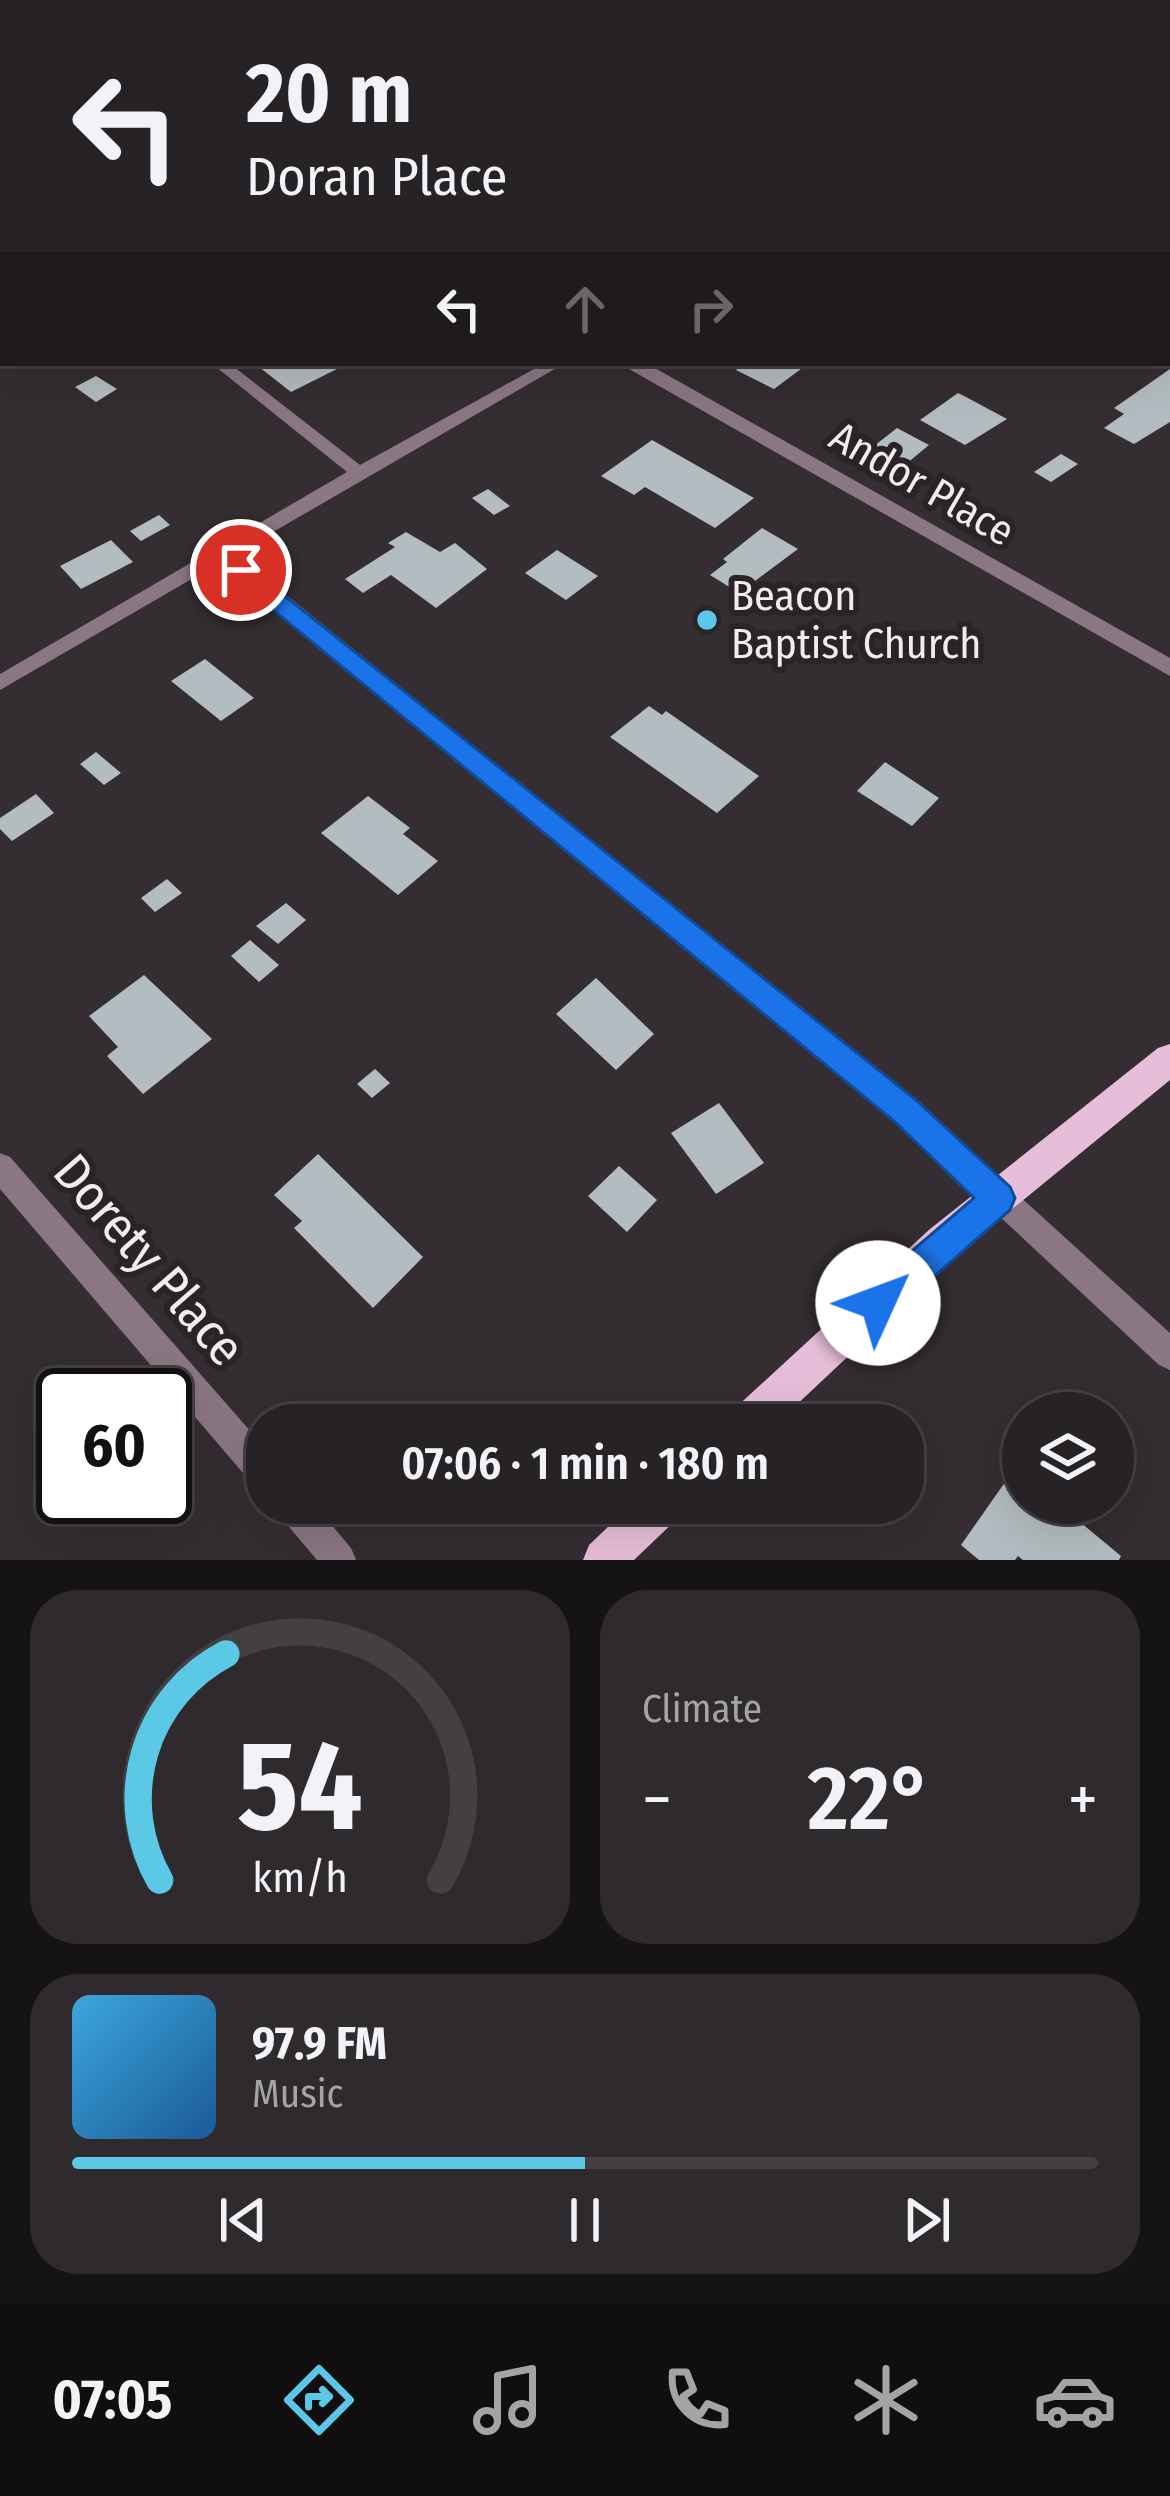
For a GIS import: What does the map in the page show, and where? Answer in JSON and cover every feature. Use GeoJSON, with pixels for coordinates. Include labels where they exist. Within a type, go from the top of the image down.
{"type":"FeatureCollection","features":[{"type":"Feature","properties":{"kind":"main road"},"geometry":{"type":"LineString","coordinates":[[769,1404],[943,1242],[1170,1059]]}},
{"type":"Feature","properties":{"kind":"main road"},"geometry":{"type":"LineString","coordinates":[[604,1560],[641,1524]]}},
{"type":"Feature","properties":{"kind":"street","name":"Andor Place"},"geometry":{"type":"LineString","coordinates":[[638,366],[1170,668]]}},
{"type":"Feature","properties":{"kind":"street"},"geometry":{"type":"LineString","coordinates":[[241,570],[905,1110],[1170,1354]]}},
{"type":"Feature","properties":{"kind":"street","name":"Dorety Place"},"geometry":{"type":"LineString","coordinates":[[0,1167],[246,1451]]}},
{"type":"Feature","properties":{"kind":"street"},"geometry":{"type":"LineString","coordinates":[[309,1524],[339,1560]]}},
{"type":"Feature","properties":{"kind":"lane"},"geometry":{"type":"LineString","coordinates":[[223,366],[358,472]]}},
{"type":"Feature","properties":{"kind":"lane"},"geometry":{"type":"LineString","coordinates":[[0,683],[358,472],[552,366]]}},
{"type":"Feature","properties":{"kind":"building"},"geometry":{"type":"Polygon","coordinates":[[[258,366],[343,366],[291,392],[258,366]]]}},
{"type":"Feature","properties":{"kind":"building"},"geometry":{"type":"Polygon","coordinates":[[[742,366],[805,366],[774,389],[736,370],[742,366]]]}},
{"type":"Feature","properties":{"kind":"building"},"geometry":{"type":"Polygon","coordinates":[[[1170,369],[1170,422],[1134,444],[1104,428],[1124,414],[1114,408],[1170,369]]]}},
{"type":"Feature","properties":{"kind":"building"},"geometry":{"type":"Polygon","coordinates":[[[96,376],[117,389],[96,402],[75,387],[96,376]]]}},
{"type":"Feature","properties":{"kind":"building"},"geometry":{"type":"Polygon","coordinates":[[[958,393],[1007,419],[965,445],[920,420],[958,393]]]}},
{"type":"Feature","properties":{"kind":"building"},"geometry":{"type":"Polygon","coordinates":[[[897,428],[929,445],[906,464],[874,446],[897,428]]]}},
{"type":"Feature","properties":{"kind":"building"},"geometry":{"type":"Polygon","coordinates":[[[652,440],[754,498],[715,528],[645,487],[634,495],[601,476],[652,440]]]}},
{"type":"Feature","properties":{"kind":"building"},"geometry":{"type":"Polygon","coordinates":[[[1061,454],[1078,464],[1051,482],[1034,472],[1061,454]]]}},
{"type":"Feature","properties":{"kind":"building"},"geometry":{"type":"Polygon","coordinates":[[[488,489],[510,506],[494,515],[472,498],[488,489]]]}},
{"type":"Feature","properties":{"kind":"building"},"geometry":{"type":"Polygon","coordinates":[[[159,515],[170,525],[141,541],[130,531],[159,515]]]}},
{"type":"Feature","properties":{"kind":"building"},"geometry":{"type":"Polygon","coordinates":[[[762,528],[798,549],[739,593],[710,575],[727,562],[723,559],[762,528]]]}},
{"type":"Feature","properties":{"kind":"building"},"geometry":{"type":"Polygon","coordinates":[[[406,532],[440,552],[455,543],[487,569],[436,608],[391,575],[363,593],[345,579],[395,547],[388,543],[406,532]]]}},
{"type":"Feature","properties":{"kind":"building"},"geometry":{"type":"Polygon","coordinates":[[[111,540],[133,562],[81,589],[60,566],[111,540]]]}},
{"type":"Feature","properties":{"kind":"building"},"geometry":{"type":"Polygon","coordinates":[[[557,550],[598,576],[566,600],[525,573],[557,550]]]}},
{"type":"Feature","properties":{"kind":"building"},"geometry":{"type":"Polygon","coordinates":[[[205,659],[254,698],[221,721],[171,681],[205,659]]]}},
{"type":"Feature","properties":{"kind":"building"},"geometry":{"type":"Polygon","coordinates":[[[649,706],[662,715],[666,711],[759,776],[717,813],[610,737],[649,706]]]}},
{"type":"Feature","properties":{"kind":"building"},"geometry":{"type":"Polygon","coordinates":[[[96,752],[121,773],[104,785],[80,764],[96,752]]]}},
{"type":"Feature","properties":{"kind":"building"},"geometry":{"type":"Polygon","coordinates":[[[885,762],[939,798],[912,826],[857,791],[885,762]]]}},
{"type":"Feature","properties":{"kind":"building"},"geometry":{"type":"Polygon","coordinates":[[[36,794],[54,813],[12,841],[0,829],[0,818],[36,794]]]}},
{"type":"Feature","properties":{"kind":"building"},"geometry":{"type":"Polygon","coordinates":[[[368,796],[410,828],[403,834],[438,861],[398,895],[321,833],[368,796]]]}},
{"type":"Feature","properties":{"kind":"building"},"geometry":{"type":"Polygon","coordinates":[[[167,879],[182,893],[155,912],[141,898],[167,879]]]}},
{"type":"Feature","properties":{"kind":"building"},"geometry":{"type":"Polygon","coordinates":[[[286,903],[306,920],[278,944],[256,926],[286,903]]]}},
{"type":"Feature","properties":{"kind":"building"},"geometry":{"type":"Polygon","coordinates":[[[250,940],[279,965],[259,982],[231,956],[250,940]]]}},
{"type":"Feature","properties":{"kind":"building"},"geometry":{"type":"Polygon","coordinates":[[[144,975],[212,1039],[143,1094],[107,1056],[118,1047],[89,1016],[144,975]]]}},
{"type":"Feature","properties":{"kind":"building"},"geometry":{"type":"Polygon","coordinates":[[[596,978],[654,1034],[616,1070],[556,1014],[596,978]]]}},
{"type":"Feature","properties":{"kind":"building"},"geometry":{"type":"Polygon","coordinates":[[[375,1069],[390,1083],[372,1098],[357,1084],[375,1069]]]}},
{"type":"Feature","properties":{"kind":"building"},"geometry":{"type":"Polygon","coordinates":[[[719,1103],[764,1163],[716,1194],[671,1133],[719,1103]]]}},
{"type":"Feature","properties":{"kind":"building"},"geometry":{"type":"Polygon","coordinates":[[[318,1154],[423,1257],[373,1308],[294,1228],[302,1221],[274,1195],[318,1154]]]}},
{"type":"Feature","properties":{"kind":"building"},"geometry":{"type":"Polygon","coordinates":[[[619,1166],[657,1200],[627,1232],[588,1196],[619,1166]]]}},
{"type":"Feature","properties":{"kind":"building"},"geometry":{"type":"Polygon","coordinates":[[[1002,1487],[1002,1524],[1082,1524],[1121,1556],[1119,1560],[1023,1560],[1018,1556],[1015,1560],[979,1560],[961,1545],[1002,1487]]]}},
{"type":"Feature","properties":{"kind":"place","name":"Beacon Baptist Church"},"geometry":{"type":"Point","coordinates":[707,620]}},
{"type":"Feature","properties":{"kind":"route"},"geometry":{"type":"LineString","coordinates":[[241,570],[905,1110],[998,1198],[878,1303]]}}]}
